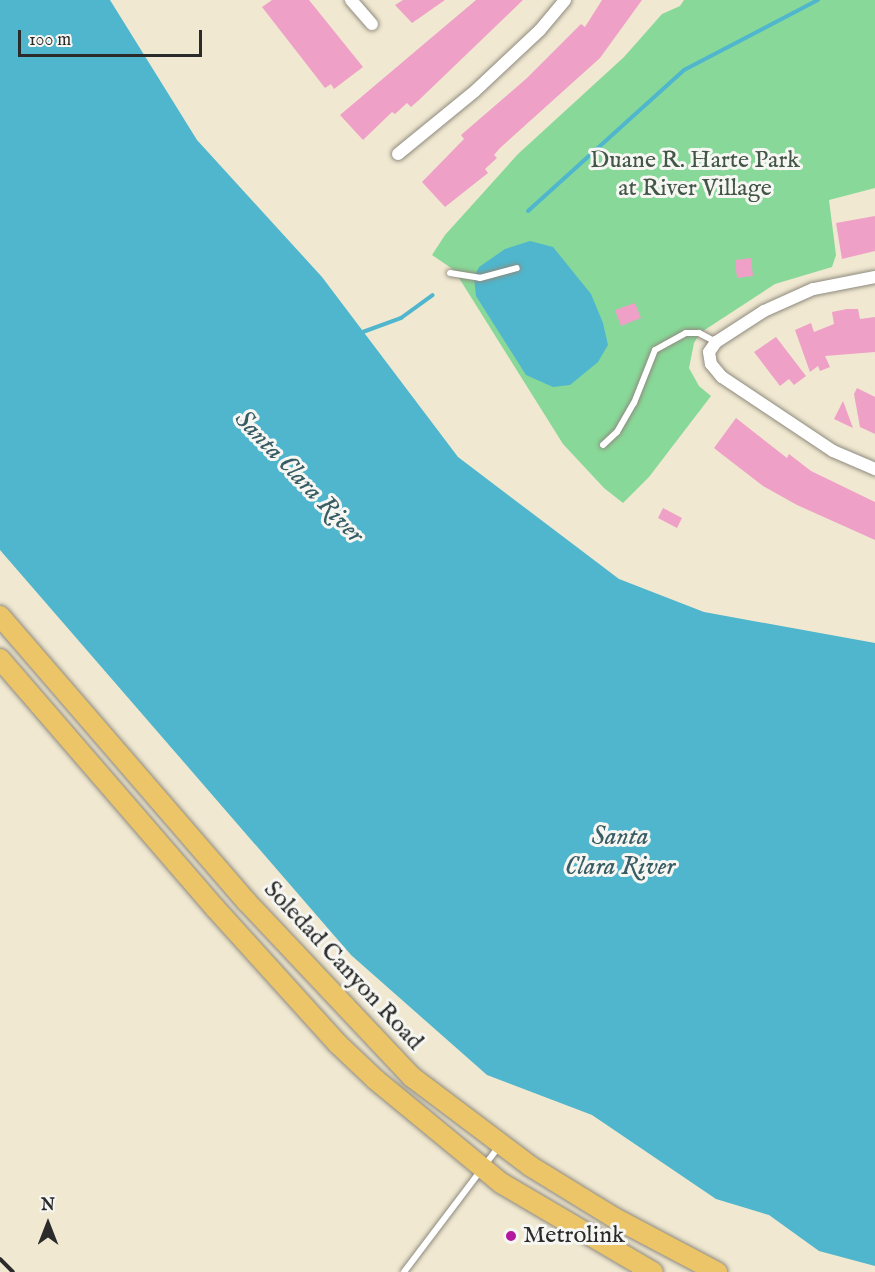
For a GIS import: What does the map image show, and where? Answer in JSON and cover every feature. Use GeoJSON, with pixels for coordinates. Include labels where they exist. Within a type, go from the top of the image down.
{"type":"FeatureCollection","features":[{"type":"Feature","properties":{"kind":"main road","name":"Soledad Canyon Road"},"geometry":{"type":"LineString","coordinates":[[0,616],[237,890],[412,1077],[500,1145],[614,1217],[717,1272]]}},
{"type":"Feature","properties":{"kind":"main road"},"geometry":{"type":"LineString","coordinates":[[0,659],[113,791],[338,1044],[483,1170],[588,1237],[653,1272]]}},
{"type":"Feature","properties":{"kind":"main road"},"geometry":{"type":"LineString","coordinates":[[113,791],[121,788],[136,794],[217,885],[237,890]]}},
{"type":"Feature","properties":{"kind":"street"},"geometry":{"type":"LineString","coordinates":[[351,0],[372,24]]}},
{"type":"Feature","properties":{"kind":"street"},"geometry":{"type":"LineString","coordinates":[[398,154],[475,91],[540,30],[565,0]]}},
{"type":"Feature","properties":{"kind":"street"},"geometry":{"type":"LineString","coordinates":[[875,277],[813,288],[764,311],[716,342],[709,352],[711,364],[722,377],[833,451],[875,469]]}},
{"type":"Feature","properties":{"kind":"lane"},"geometry":{"type":"LineString","coordinates":[[450,273],[480,278],[517,268]]}},
{"type":"Feature","properties":{"kind":"lane"},"geometry":{"type":"LineString","coordinates":[[603,445],[617,432],[634,403],[655,350],[686,333],[699,333],[716,342]]}},
{"type":"Feature","properties":{"kind":"lane"},"geometry":{"type":"LineString","coordinates":[[404,1272],[500,1145]]}},
{"type":"Feature","properties":{"kind":"green space","name":"Duane R. Harte Park at River Village"},"geometry":{"type":"Polygon","coordinates":[[[684,0],[875,0],[875,188],[829,200],[836,255],[832,267],[775,284],[700,333],[694,343],[689,368],[699,386],[711,396],[649,477],[623,503],[604,488],[563,444],[454,270],[432,255],[445,235],[518,154],[624,57],[662,14],[680,6],[684,0]]]}},
{"type":"Feature","properties":{"kind":"water","name":"Santa Clara River"},"geometry":{"type":"Polygon","coordinates":[[[0,0],[110,0],[197,140],[322,277],[458,457],[619,579],[704,612],[875,643],[875,1266],[819,1251],[769,1215],[716,1199],[592,1115],[487,1075],[351,955],[0,550],[0,0]]]}},
{"type":"Feature","properties":{"kind":"water"},"geometry":{"type":"Polygon","coordinates":[[[530,241],[553,247],[591,294],[603,323],[608,345],[598,362],[570,385],[553,387],[526,375],[476,296],[474,277],[479,267],[505,249],[530,241]]]}},
{"type":"Feature","properties":{"kind":"building"},"geometry":{"type":"Polygon","coordinates":[[[272,0],[309,0],[363,67],[334,89],[331,84],[325,88],[262,7],[272,0]]]}},
{"type":"Feature","properties":{"kind":"building"},"geometry":{"type":"Polygon","coordinates":[[[403,0],[445,0],[412,23],[395,5],[403,0]]]}},
{"type":"Feature","properties":{"kind":"building"},"geometry":{"type":"Polygon","coordinates":[[[476,0],[523,0],[411,107],[407,103],[395,114],[392,112],[363,140],[340,115],[476,0]]]}},
{"type":"Feature","properties":{"kind":"building"},"geometry":{"type":"Polygon","coordinates":[[[602,0],[642,0],[600,58],[500,148],[494,155],[497,158],[485,169],[488,173],[445,207],[422,182],[464,139],[461,135],[527,78],[581,24],[585,27],[602,0]]]}},
{"type":"Feature","properties":{"kind":"building"},"geometry":{"type":"Polygon","coordinates":[[[875,216],[875,251],[842,259],[836,223],[875,216]]]}},
{"type":"Feature","properties":{"kind":"building"},"geometry":{"type":"Polygon","coordinates":[[[751,258],[753,276],[737,278],[735,260],[751,258]]]}},
{"type":"Feature","properties":{"kind":"building"},"geometry":{"type":"Polygon","coordinates":[[[635,303],[641,318],[621,326],[615,310],[635,303]]]}},
{"type":"Feature","properties":{"kind":"building"},"geometry":{"type":"Polygon","coordinates":[[[858,309],[860,319],[875,317],[875,352],[825,356],[830,367],[820,371],[818,366],[810,372],[795,330],[811,323],[814,332],[834,324],[832,312],[858,309]]]}},
{"type":"Feature","properties":{"kind":"building"},"geometry":{"type":"Polygon","coordinates":[[[776,337],[806,376],[794,385],[789,379],[780,386],[754,352],[776,337]]]}},
{"type":"Feature","properties":{"kind":"building"},"geometry":{"type":"Polygon","coordinates":[[[857,388],[875,397],[875,434],[860,427],[854,394],[857,388]]]}},
{"type":"Feature","properties":{"kind":"building"},"geometry":{"type":"Polygon","coordinates":[[[843,401],[853,428],[834,419],[843,401]]]}},
{"type":"Feature","properties":{"kind":"building"},"geometry":{"type":"Polygon","coordinates":[[[736,418],[787,458],[789,454],[811,471],[875,502],[875,540],[797,505],[763,486],[714,448],[736,418]]]}},
{"type":"Feature","properties":{"kind":"building"},"geometry":{"type":"Polygon","coordinates":[[[663,508],[682,518],[677,528],[658,518],[663,508]]]}},
{"type":"Feature","properties":{"kind":"waterway"},"geometry":{"type":"LineString","coordinates":[[528,211],[684,70],[818,0]]}},
{"type":"Feature","properties":{"kind":"waterway"},"geometry":{"type":"LineString","coordinates":[[360,333],[401,318],[433,295]]}},
{"type":"Feature","properties":{"kind":"railway"},"geometry":{"type":"LineString","coordinates":[[0,1259],[13,1272]]}},
{"type":"Feature","properties":{"kind":"place","name":"Metrolink"},"geometry":{"type":"Point","coordinates":[511,1236]}}]}
